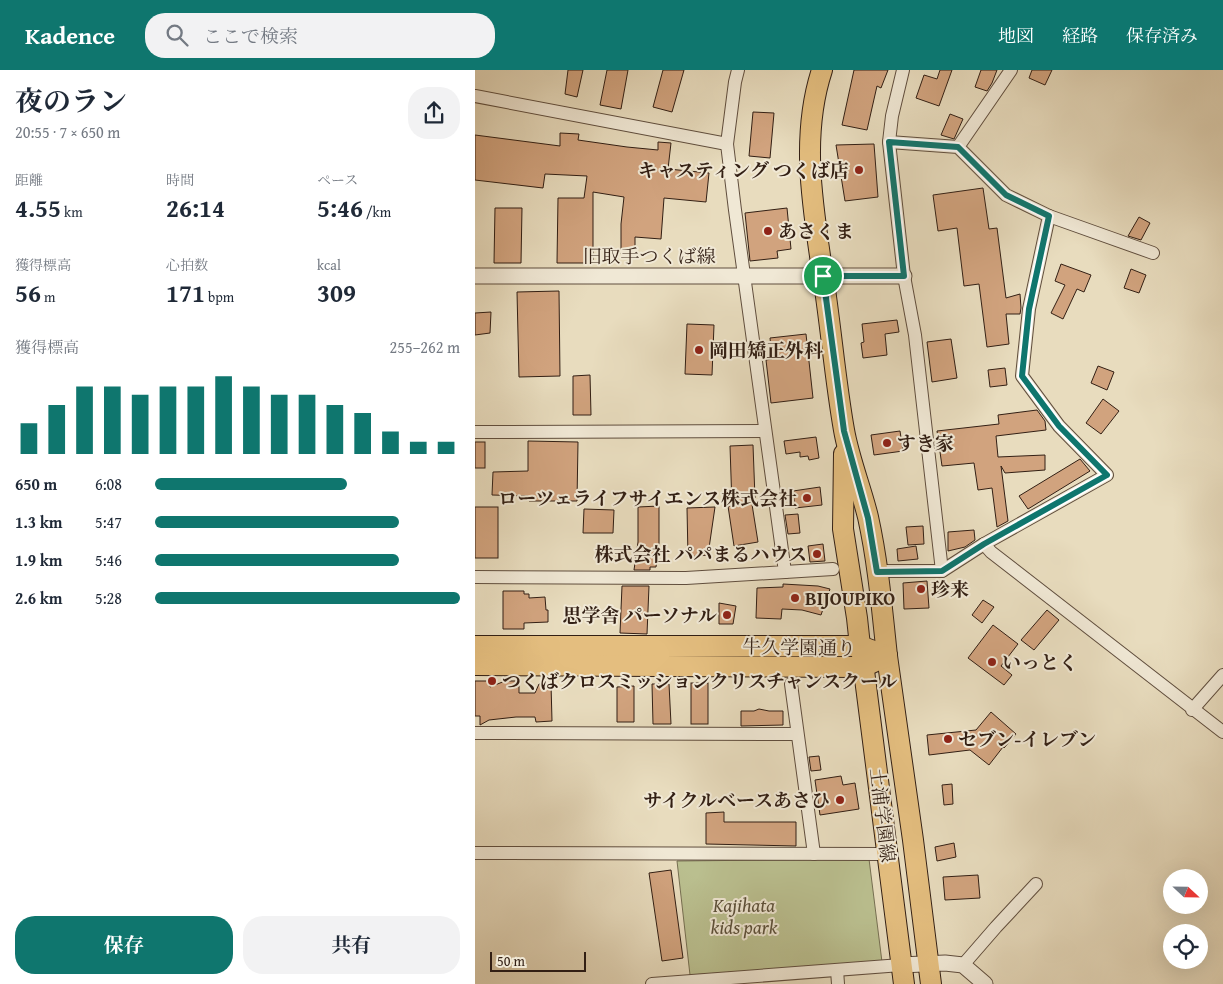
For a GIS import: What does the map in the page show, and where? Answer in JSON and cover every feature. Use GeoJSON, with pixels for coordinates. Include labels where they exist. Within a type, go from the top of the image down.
{"type":"FeatureCollection","features":[{"type":"Feature","properties":{"kind":"main road"},"geometry":{"type":"LineString","coordinates":[[821,70],[813,104],[810,170],[818,244],[844,431]]}},
{"type":"Feature","properties":{"kind":"main road","name":"土浦学園線"},"geometry":{"type":"LineString","coordinates":[[844,431],[868,518],[877,572],[930,974]]}},
{"type":"Feature","properties":{"kind":"main road","name":"土浦学園線"},"geometry":{"type":"LineString","coordinates":[[844,431],[843,529],[857,618],[903,974]]}},
{"type":"Feature","properties":{"kind":"main road","name":"牛久学園通り"},"geometry":{"type":"LineString","coordinates":[[475,646],[860,646],[887,656]]}},
{"type":"Feature","properties":{"kind":"main road","name":"牛久学園通り"},"geometry":{"type":"LineString","coordinates":[[475,665],[863,667],[887,656]]}},
{"type":"Feature","properties":{"kind":"street"},"geometry":{"type":"LineString","coordinates":[[739,70],[735,82],[727,144],[785,572]]}},
{"type":"Feature","properties":{"kind":"street"},"geometry":{"type":"LineString","coordinates":[[903,70],[892,116],[889,142],[904,276],[915,335],[942,571]]}},
{"type":"Feature","properties":{"kind":"street"},"geometry":{"type":"LineString","coordinates":[[958,147],[1011,70]]}},
{"type":"Feature","properties":{"kind":"street"},"geometry":{"type":"LineString","coordinates":[[475,96],[727,144]]}},
{"type":"Feature","properties":{"kind":"street"},"geometry":{"type":"LineString","coordinates":[[889,142],[958,147],[1006,195],[1049,216],[1153,253]]}},
{"type":"Feature","properties":{"kind":"street"},"geometry":{"type":"LineString","coordinates":[[877,572],[942,571],[984,544],[1107,475],[1059,426],[1022,376],[1029,309],[1049,216]]}},
{"type":"Feature","properties":{"kind":"street","name":"旧取手つくば線"},"geometry":{"type":"LineString","coordinates":[[475,276],[904,276]]}},
{"type":"Feature","properties":{"kind":"street"},"geometry":{"type":"LineString","coordinates":[[475,432],[765,431]]}},
{"type":"Feature","properties":{"kind":"street"},"geometry":{"type":"LineString","coordinates":[[984,544],[991,552],[1192,710],[1223,732]]}},
{"type":"Feature","properties":{"kind":"street"},"geometry":{"type":"LineString","coordinates":[[475,577],[685,578],[833,569]]}},
{"type":"Feature","properties":{"kind":"street"},"geometry":{"type":"LineString","coordinates":[[1192,710],[1223,675]]}},
{"type":"Feature","properties":{"kind":"street"},"geometry":{"type":"LineString","coordinates":[[791,684],[814,854]]}},
{"type":"Feature","properties":{"kind":"street"},"geometry":{"type":"LineString","coordinates":[[475,733],[797,734]]}},
{"type":"Feature","properties":{"kind":"street"},"geometry":{"type":"LineString","coordinates":[[475,854],[888,854]]}},
{"type":"Feature","properties":{"kind":"street"},"geometry":{"type":"LineString","coordinates":[[963,965],[1037,884]]}},
{"type":"Feature","properties":{"kind":"street"},"geometry":{"type":"LineString","coordinates":[[652,984],[703,982],[837,970],[930,974],[945,963],[963,965],[985,984]]}},
{"type":"Feature","properties":{"kind":"street"},"geometry":{"type":"LineString","coordinates":[[837,970],[838,984]]}},
{"type":"Feature","properties":{"kind":"green space","name":"Kajihata kids park"},"geometry":{"type":"Polygon","coordinates":[[[869,859],[882,962],[690,975],[677,861],[869,859]]]}},
{"type":"Feature","properties":{"kind":"building"},"geometry":{"type":"Polygon","coordinates":[[[568,70],[583,70],[577,97],[565,94],[568,70]]]}},
{"type":"Feature","properties":{"kind":"building"},"geometry":{"type":"Polygon","coordinates":[[[607,70],[628,70],[621,109],[600,105],[607,70]]]}},
{"type":"Feature","properties":{"kind":"building"},"geometry":{"type":"Polygon","coordinates":[[[663,70],[684,70],[672,112],[653,107],[663,70]]]}},
{"type":"Feature","properties":{"kind":"building"},"geometry":{"type":"Polygon","coordinates":[[[854,70],[888,70],[881,88],[877,86],[867,130],[842,125],[854,70]]]}},
{"type":"Feature","properties":{"kind":"building"},"geometry":{"type":"Polygon","coordinates":[[[940,70],[952,70],[939,106],[916,98],[924,75],[937,79],[940,70]]]}},
{"type":"Feature","properties":{"kind":"building"},"geometry":{"type":"Polygon","coordinates":[[[981,70],[997,70],[987,91],[975,87],[981,70]]]}},
{"type":"Feature","properties":{"kind":"building"},"geometry":{"type":"Polygon","coordinates":[[[1032,70],[1052,70],[1045,85],[1029,78],[1032,70]]]}},
{"type":"Feature","properties":{"kind":"building"},"geometry":{"type":"Polygon","coordinates":[[[753,112],[774,113],[770,158],[749,156],[753,112]]]}},
{"type":"Feature","properties":{"kind":"building"},"geometry":{"type":"Polygon","coordinates":[[[950,114],[963,119],[954,139],[941,135],[950,114]]]}},
{"type":"Feature","properties":{"kind":"building"},"geometry":{"type":"Polygon","coordinates":[[[560,133],[579,134],[578,140],[658,150],[658,142],[671,143],[668,169],[709,173],[706,202],[664,198],[661,239],[635,237],[635,254],[621,254],[621,224],[624,197],[593,192],[593,263],[557,263],[558,198],[584,198],[587,176],[545,174],[543,188],[475,180],[475,135],[560,146],[560,133]]]}},
{"type":"Feature","properties":{"kind":"building"},"geometry":{"type":"Polygon","coordinates":[[[874,144],[878,197],[845,201],[836,145],[874,144]]]}},
{"type":"Feature","properties":{"kind":"building"},"geometry":{"type":"Polygon","coordinates":[[[983,188],[989,229],[997,228],[1006,298],[1020,294],[1021,308],[1020,314],[1006,314],[1009,344],[987,347],[979,284],[964,286],[957,228],[938,231],[933,195],[983,188]]]}},
{"type":"Feature","properties":{"kind":"building"},"geometry":{"type":"Polygon","coordinates":[[[495,208],[522,208],[521,263],[494,263],[495,208]]]}},
{"type":"Feature","properties":{"kind":"building","name":"あさくま"},"geometry":{"type":"Polygon","coordinates":[[[787,208],[791,249],[777,251],[778,258],[750,261],[745,213],[787,208]]]}},
{"type":"Feature","properties":{"kind":"building"},"geometry":{"type":"Polygon","coordinates":[[[1139,217],[1150,223],[1141,240],[1128,236],[1139,217]]]}},
{"type":"Feature","properties":{"kind":"building"},"geometry":{"type":"Polygon","coordinates":[[[1061,264],[1091,275],[1084,292],[1077,289],[1063,319],[1051,313],[1065,285],[1055,281],[1061,264]]]}},
{"type":"Feature","properties":{"kind":"building"},"geometry":{"type":"Polygon","coordinates":[[[1131,269],[1146,275],[1139,293],[1124,288],[1131,269]]]}},
{"type":"Feature","properties":{"kind":"building"},"geometry":{"type":"Polygon","coordinates":[[[559,291],[560,376],[519,377],[517,292],[559,291]]]}},
{"type":"Feature","properties":{"kind":"building"},"geometry":{"type":"Polygon","coordinates":[[[491,312],[490,333],[475,335],[475,313],[491,312]]]}},
{"type":"Feature","properties":{"kind":"building"},"geometry":{"type":"Polygon","coordinates":[[[897,320],[899,332],[885,334],[887,355],[863,358],[861,343],[864,342],[862,324],[897,320]]]}},
{"type":"Feature","properties":{"kind":"building","name":"岡田矯正外科"},"geometry":{"type":"Polygon","coordinates":[[[687,324],[714,325],[712,375],[685,374],[687,324]]]}},
{"type":"Feature","properties":{"kind":"building"},"geometry":{"type":"Polygon","coordinates":[[[806,334],[813,398],[771,403],[766,360],[772,359],[770,338],[806,334]]]}},
{"type":"Feature","properties":{"kind":"building"},"geometry":{"type":"Polygon","coordinates":[[[951,339],[957,378],[932,382],[927,342],[951,339]]]}},
{"type":"Feature","properties":{"kind":"building"},"geometry":{"type":"Polygon","coordinates":[[[1098,366],[1114,372],[1107,390],[1091,383],[1098,366]]]}},
{"type":"Feature","properties":{"kind":"building"},"geometry":{"type":"Polygon","coordinates":[[[1005,368],[1007,385],[990,387],[988,370],[1005,368]]]}},
{"type":"Feature","properties":{"kind":"building"},"geometry":{"type":"Polygon","coordinates":[[[590,375],[591,415],[573,415],[573,376],[590,375]]]}},
{"type":"Feature","properties":{"kind":"building"},"geometry":{"type":"Polygon","coordinates":[[[1103,399],[1119,411],[1101,434],[1086,423],[1103,399]]]}},
{"type":"Feature","properties":{"kind":"building"},"geometry":{"type":"Polygon","coordinates":[[[1037,410],[1045,421],[1046,430],[996,436],[998,457],[1045,455],[1045,470],[1005,473],[1001,466],[1008,521],[997,527],[992,488],[978,490],[974,463],[942,466],[937,431],[999,424],[998,415],[1037,410]]]}},
{"type":"Feature","properties":{"kind":"building","name":"すき家"},"geometry":{"type":"Polygon","coordinates":[[[900,431],[903,451],[874,455],[871,435],[900,431]]]}},
{"type":"Feature","properties":{"kind":"building"},"geometry":{"type":"Polygon","coordinates":[[[816,437],[819,458],[809,460],[808,456],[800,457],[800,452],[786,454],[784,441],[816,437]]]}},
{"type":"Feature","properties":{"kind":"building"},"geometry":{"type":"Polygon","coordinates":[[[528,441],[578,442],[577,501],[529,501],[528,496],[492,495],[493,472],[528,471],[528,441]]]}},
{"type":"Feature","properties":{"kind":"building"},"geometry":{"type":"Polygon","coordinates":[[[475,442],[485,442],[485,468],[475,468],[475,442]]]}},
{"type":"Feature","properties":{"kind":"building"},"geometry":{"type":"Polygon","coordinates":[[[753,445],[755,498],[751,498],[758,542],[734,546],[728,506],[732,506],[730,446],[753,445]]]}},
{"type":"Feature","properties":{"kind":"building"},"geometry":{"type":"Polygon","coordinates":[[[1080,459],[1090,471],[1028,509],[1019,496],[1080,459]]]}},
{"type":"Feature","properties":{"kind":"building","name":"ローツェライフサイエンス株式会社"},"geometry":{"type":"Polygon","coordinates":[[[820,487],[822,505],[795,508],[793,491],[820,487]]]}},
{"type":"Feature","properties":{"kind":"building"},"geometry":{"type":"Polygon","coordinates":[[[659,506],[659,543],[656,567],[650,567],[650,570],[634,570],[638,542],[638,507],[659,506]]]}},
{"type":"Feature","properties":{"kind":"building"},"geometry":{"type":"Polygon","coordinates":[[[475,507],[498,507],[498,558],[475,558],[475,507]]]}},
{"type":"Feature","properties":{"kind":"building"},"geometry":{"type":"Polygon","coordinates":[[[715,507],[708,555],[688,557],[687,508],[715,507]]]}},
{"type":"Feature","properties":{"kind":"building"},"geometry":{"type":"Polygon","coordinates":[[[584,509],[614,510],[613,533],[583,533],[584,509]]]}},
{"type":"Feature","properties":{"kind":"building"},"geometry":{"type":"Polygon","coordinates":[[[798,514],[800,533],[788,534],[785,515],[798,514]]]}},
{"type":"Feature","properties":{"kind":"building"},"geometry":{"type":"Polygon","coordinates":[[[923,526],[924,544],[908,545],[906,527],[923,526]]]}},
{"type":"Feature","properties":{"kind":"building"},"geometry":{"type":"Polygon","coordinates":[[[974,530],[975,540],[965,547],[948,551],[948,532],[974,530]]]}},
{"type":"Feature","properties":{"kind":"building","name":"株式会社 パパまるハウス"},"geometry":{"type":"Polygon","coordinates":[[[823,544],[825,561],[810,562],[808,546],[823,544]]]}},
{"type":"Feature","properties":{"kind":"building"},"geometry":{"type":"Polygon","coordinates":[[[916,546],[918,559],[898,561],[897,549],[916,546]]]}},
{"type":"Feature","properties":{"kind":"building"},"geometry":{"type":"Polygon","coordinates":[[[927,581],[929,608],[904,609],[903,583],[927,581]]]}},
{"type":"Feature","properties":{"kind":"building"},"geometry":{"type":"Polygon","coordinates":[[[783,584],[818,586],[830,589],[821,615],[802,610],[782,609],[781,619],[756,618],[757,588],[783,587],[783,584]]]}},
{"type":"Feature","properties":{"kind":"building"},"geometry":{"type":"Polygon","coordinates":[[[622,586],[649,586],[647,634],[620,633],[622,586]]]}},
{"type":"Feature","properties":{"kind":"building"},"geometry":{"type":"Polygon","coordinates":[[[503,591],[524,591],[524,594],[529,594],[529,598],[545,597],[548,622],[524,623],[524,629],[503,629],[503,591]]]}},
{"type":"Feature","properties":{"kind":"building"},"geometry":{"type":"Polygon","coordinates":[[[983,600],[994,607],[982,623],[972,615],[983,600]]]}},
{"type":"Feature","properties":{"kind":"building","name":"思学舎 パーソナル"},"geometry":{"type":"Polygon","coordinates":[[[719,603],[736,606],[733,624],[719,624],[719,603]]]}},
{"type":"Feature","properties":{"kind":"building"},"geometry":{"type":"Polygon","coordinates":[[[1047,610],[1059,620],[1034,650],[1021,640],[1047,610]]]}},
{"type":"Feature","properties":{"kind":"building"},"geometry":{"type":"Polygon","coordinates":[[[993,625],[1018,644],[1001,666],[1012,675],[1004,685],[968,658],[993,625]]]}},
{"type":"Feature","properties":{"kind":"building"},"geometry":{"type":"Polygon","coordinates":[[[475,681],[490,681],[490,687],[505,681],[519,681],[519,693],[535,693],[539,684],[551,684],[552,721],[536,722],[535,717],[516,717],[489,720],[480,725],[480,716],[475,716],[475,681]]]}},
{"type":"Feature","properties":{"kind":"building"},"geometry":{"type":"Polygon","coordinates":[[[691,683],[708,683],[708,724],[691,724],[691,683]]]}},
{"type":"Feature","properties":{"kind":"building"},"geometry":{"type":"Polygon","coordinates":[[[652,684],[669,684],[671,724],[653,724],[652,684]]]}},
{"type":"Feature","properties":{"kind":"building"},"geometry":{"type":"Polygon","coordinates":[[[634,686],[634,722],[617,722],[617,687],[634,686]]]}},
{"type":"Feature","properties":{"kind":"building"},"geometry":{"type":"Polygon","coordinates":[[[759,709],[783,711],[783,725],[741,726],[741,711],[759,709]]]}},
{"type":"Feature","properties":{"kind":"building"},"geometry":{"type":"Polygon","coordinates":[[[991,712],[1016,734],[989,765],[970,750],[929,755],[927,735],[976,730],[991,712]]]}},
{"type":"Feature","properties":{"kind":"building"},"geometry":{"type":"Polygon","coordinates":[[[819,756],[821,770],[811,771],[809,757],[819,756]]]}},
{"type":"Feature","properties":{"kind":"building"},"geometry":{"type":"Polygon","coordinates":[[[841,776],[843,785],[855,783],[859,809],[820,815],[815,780],[841,776]]]}},
{"type":"Feature","properties":{"kind":"building"},"geometry":{"type":"Polygon","coordinates":[[[952,784],[953,804],[944,805],[942,785],[952,784]]]}},
{"type":"Feature","properties":{"kind":"building"},"geometry":{"type":"Polygon","coordinates":[[[724,812],[724,822],[796,822],[796,846],[706,844],[706,813],[724,812]]]}},
{"type":"Feature","properties":{"kind":"building"},"geometry":{"type":"Polygon","coordinates":[[[954,843],[956,857],[937,861],[935,847],[954,843]]]}},
{"type":"Feature","properties":{"kind":"building"},"geometry":{"type":"Polygon","coordinates":[[[671,870],[683,958],[662,961],[649,873],[671,870]]]}},
{"type":"Feature","properties":{"kind":"building"},"geometry":{"type":"Polygon","coordinates":[[[978,875],[980,898],[945,900],[943,877],[978,875]]]}},
{"type":"Feature","properties":{"kind":"place","name":"キャスティング つくば店"},"geometry":{"type":"Point","coordinates":[859,170]}},
{"type":"Feature","properties":{"kind":"place","name":"あさくま"},"geometry":{"type":"Point","coordinates":[768,231]}},
{"type":"Feature","properties":{"kind":"place","name":"岡田矯正外科"},"geometry":{"type":"Point","coordinates":[699,350]}},
{"type":"Feature","properties":{"kind":"place","name":"すき家"},"geometry":{"type":"Point","coordinates":[887,443]}},
{"type":"Feature","properties":{"kind":"place","name":"ローツェライフサイエンス株式会社"},"geometry":{"type":"Point","coordinates":[807,498]}},
{"type":"Feature","properties":{"kind":"place","name":"株式会社 パパまるハウス"},"geometry":{"type":"Point","coordinates":[817,554]}},
{"type":"Feature","properties":{"kind":"place","name":"珍来"},"geometry":{"type":"Point","coordinates":[921,589]}},
{"type":"Feature","properties":{"kind":"place","name":"BIJOUPIKO"},"geometry":{"type":"Point","coordinates":[795,598]}},
{"type":"Feature","properties":{"kind":"place","name":"思学舎 パーソナル"},"geometry":{"type":"Point","coordinates":[727,615]}},
{"type":"Feature","properties":{"kind":"place","name":"いっとく"},"geometry":{"type":"Point","coordinates":[992,662]}},
{"type":"Feature","properties":{"kind":"place","name":"つくばクロスミッションクリスチャンスクール"},"geometry":{"type":"Point","coordinates":[492,681]}},
{"type":"Feature","properties":{"kind":"place","name":"セブン-イレブン"},"geometry":{"type":"Point","coordinates":[948,739]}},
{"type":"Feature","properties":{"kind":"place","name":"サイクルベースあさひ"},"geometry":{"type":"Point","coordinates":[840,800]}},
{"type":"Feature","properties":{"kind":"route"},"geometry":{"type":"LineString","coordinates":[[889,142],[958,147],[1006,195],[1049,216],[1029,309],[1022,376],[1059,426],[1107,475],[984,544],[942,571],[877,572],[868,518],[844,431],[823,276],[904,276],[889,142]]}}]}
